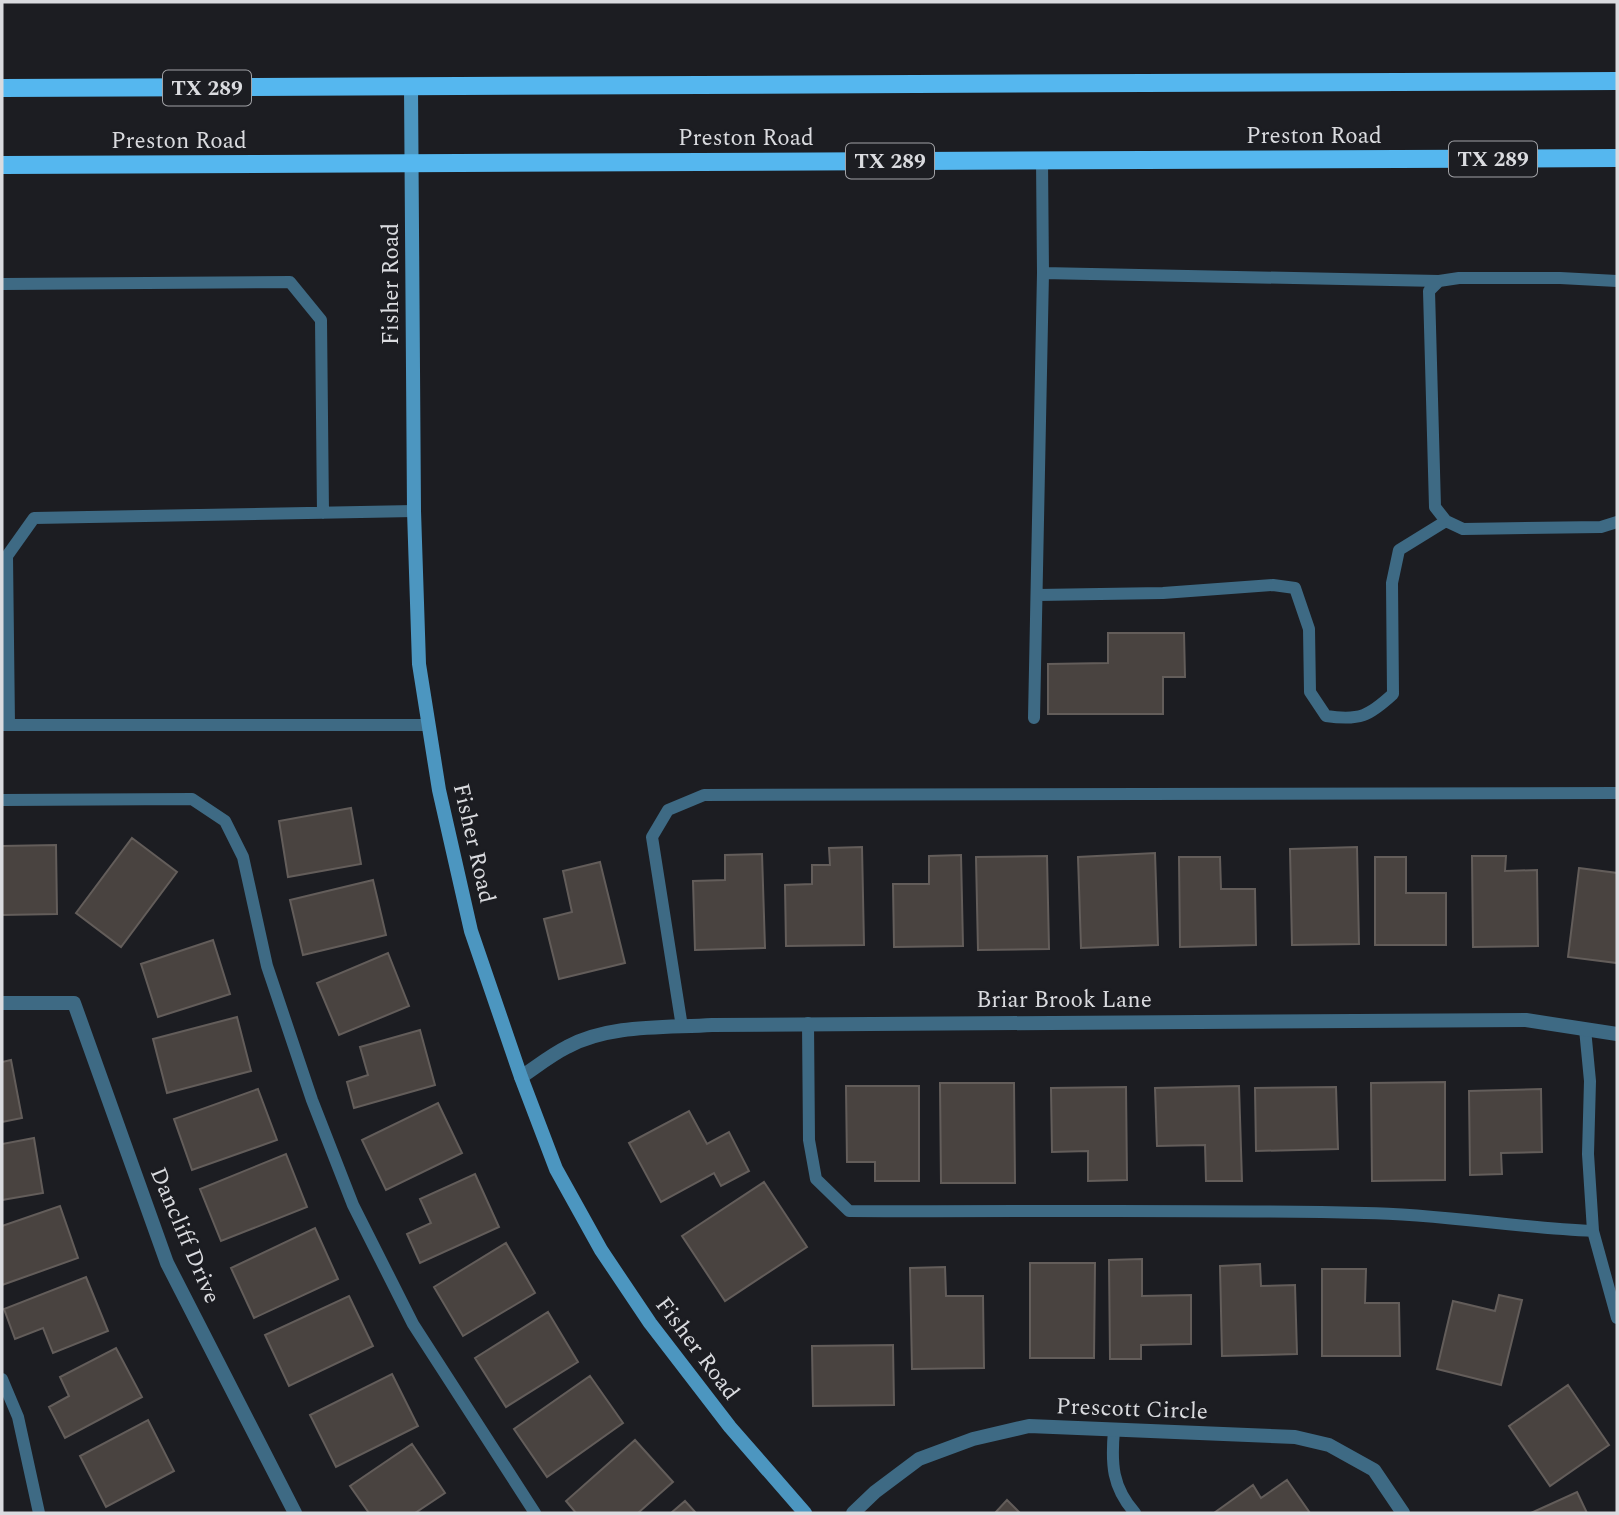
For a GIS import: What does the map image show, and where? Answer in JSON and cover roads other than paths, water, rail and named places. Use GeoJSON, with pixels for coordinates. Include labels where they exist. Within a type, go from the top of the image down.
{"type":"FeatureCollection","features":[{"type":"Feature","properties":{"kind":"main road","name":"TX 289"},"geometry":{"type":"LineString","coordinates":[[2,88],[1617,81]]}},
{"type":"Feature","properties":{"kind":"main road","name":"Preston Road"},"geometry":{"type":"LineString","coordinates":[[2,165],[1617,158]]}},
{"type":"Feature","properties":{"kind":"street","name":"Fisher Road"},"geometry":{"type":"LineString","coordinates":[[411,87],[414,511],[419,664],[439,790],[471,931],[556,1169],[601,1250],[650,1323],[722,1417],[805,1513]]}},
{"type":"Feature","properties":{"kind":"street","name":"Dancliff Drive"},"geometry":{"type":"LineString","coordinates":[[2,1003],[74,1003],[167,1263],[295,1513]]}},
{"type":"Feature","properties":{"kind":"street","name":"Briar Brook Lane"},"geometry":{"type":"LineString","coordinates":[[521,1077],[567,1046],[592,1036],[682,1027],[808,1023],[1526,1020],[1617,1034]]}},
{"type":"Feature","properties":{"kind":"street","name":"Prescott Circle"},"geometry":{"type":"LineString","coordinates":[[853,1513],[875,1492],[919,1459],[973,1439],[1029,1426],[1295,1437],[1329,1445],[1374,1470],[1403,1513]]}},
{"type":"Feature","properties":{"kind":"lane"},"geometry":{"type":"LineString","coordinates":[[1034,718],[1043,273],[1042,160]]}},
{"type":"Feature","properties":{"kind":"lane"},"geometry":{"type":"LineString","coordinates":[[1043,273],[1439,281],[1459,278],[1617,281]]}},
{"type":"Feature","properties":{"kind":"lane"},"geometry":{"type":"LineString","coordinates":[[1439,281],[1429,291],[1435,507],[1446,521],[1463,529],[1601,527],[1617,522]]}},
{"type":"Feature","properties":{"kind":"lane"},"geometry":{"type":"LineString","coordinates":[[2,284],[290,282],[321,320],[323,513]]}},
{"type":"Feature","properties":{"kind":"lane"},"geometry":{"type":"LineString","coordinates":[[414,511],[34,518],[7,556],[5,725],[428,725]]}},
{"type":"Feature","properties":{"kind":"lane"},"geometry":{"type":"LineString","coordinates":[[1038,596],[1163,593],[1273,585],[1295,588],[1309,629],[1310,692],[1326,716],[1349,720],[1374,711],[1393,694],[1392,583],[1399,550],[1446,521]]}},
{"type":"Feature","properties":{"kind":"lane"},"geometry":{"type":"LineString","coordinates":[[682,1027],[652,837],[667,810],[704,796],[1617,793]]}},
{"type":"Feature","properties":{"kind":"lane"},"geometry":{"type":"LineString","coordinates":[[2,800],[192,799],[225,821],[243,857],[271,978],[312,1100],[353,1205],[413,1324],[535,1513]]}},
{"type":"Feature","properties":{"kind":"lane"},"geometry":{"type":"LineString","coordinates":[[808,1023],[809,1140],[816,1178],[849,1211],[1368,1213],[1470,1219],[1544,1229],[1593,1231]]}},
{"type":"Feature","properties":{"kind":"lane"},"geometry":{"type":"LineString","coordinates":[[1585,1029],[1590,1081],[1588,1154],[1593,1231],[1617,1318]]}},
{"type":"Feature","properties":{"kind":"lane"},"geometry":{"type":"LineString","coordinates":[[2,1379],[18,1417],[39,1513]]}},
{"type":"Feature","properties":{"kind":"lane"},"geometry":{"type":"LineString","coordinates":[[1114,1430],[1111,1462],[1122,1498],[1135,1513]]}}]}
